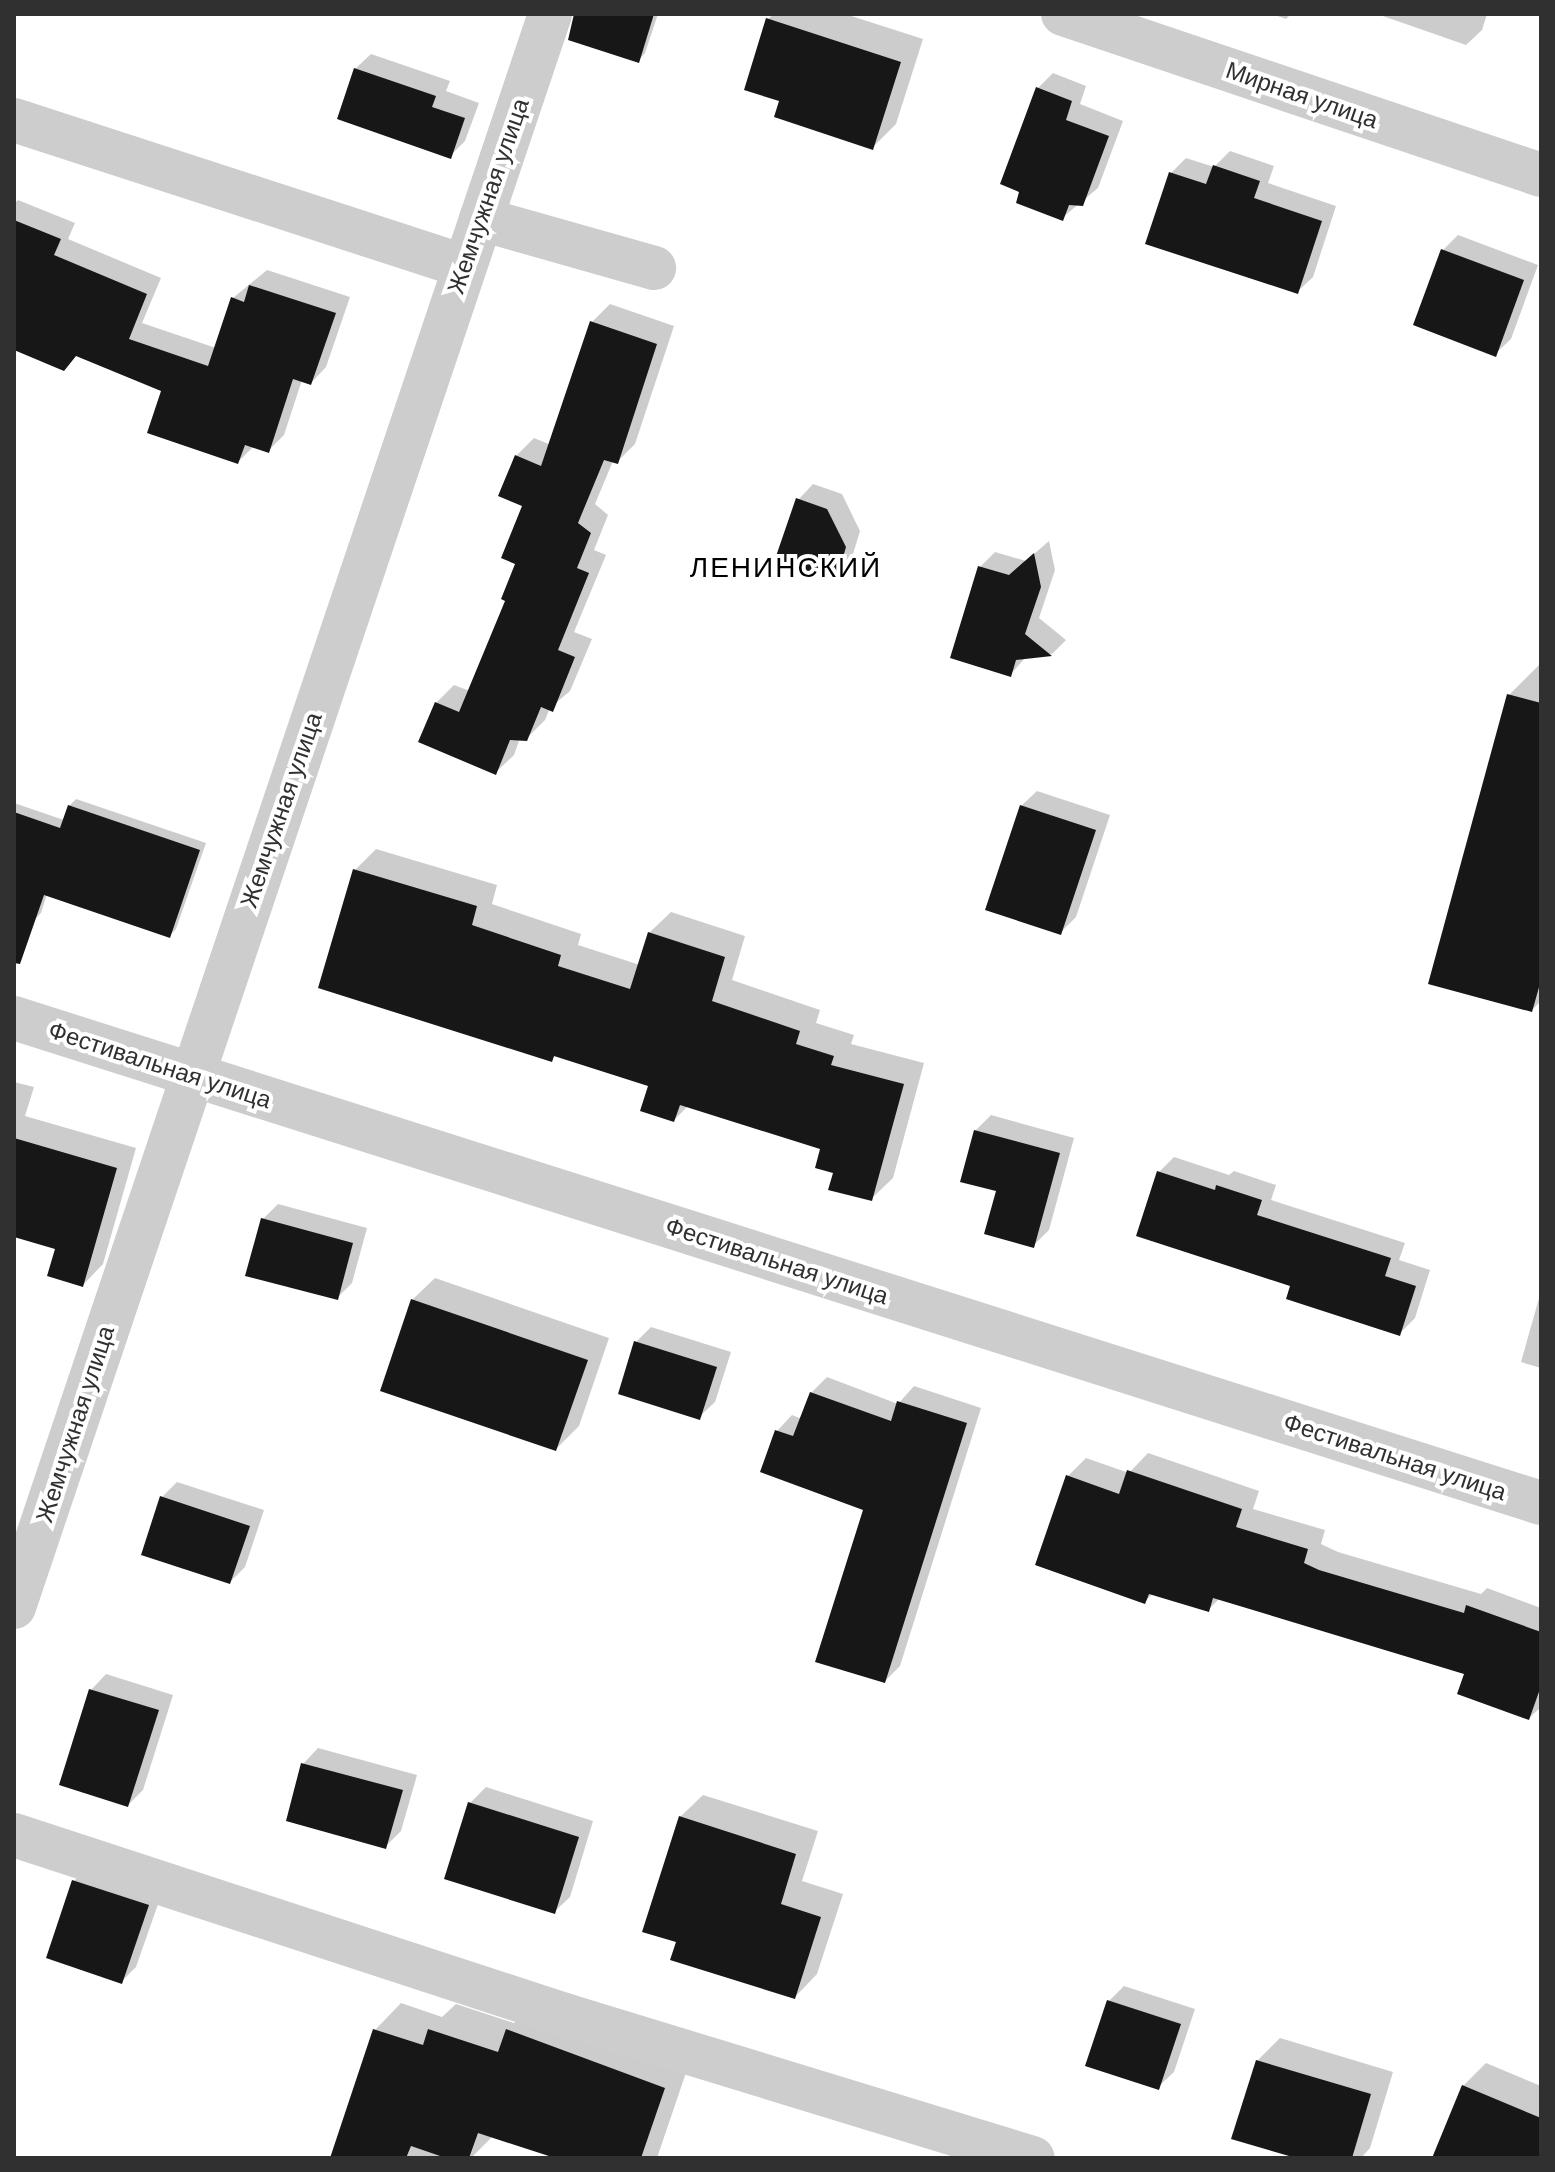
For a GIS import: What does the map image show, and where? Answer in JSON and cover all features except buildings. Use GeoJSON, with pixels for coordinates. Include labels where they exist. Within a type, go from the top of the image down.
{"type":"FeatureCollection","features":[{"type":"Feature","properties":{"kind":"street","name":"Жемчужная улица"},"geometry":{"type":"LineString","coordinates":[[14,1607],[550,14]]}},
{"type":"Feature","properties":{"kind":"street","name":"Мирная улица"},"geometry":{"type":"LineString","coordinates":[[1063,14],[1541,175]]}},
{"type":"Feature","properties":{"kind":"street"},"geometry":{"type":"LineString","coordinates":[[14,120],[464,266]]}},
{"type":"Feature","properties":{"kind":"street"},"geometry":{"type":"LineString","coordinates":[[481,219],[654,268]]}},
{"type":"Feature","properties":{"kind":"street","name":"Фестивальная улица"},"geometry":{"type":"LineString","coordinates":[[14,1018],[1541,1503]]}},
{"type":"Feature","properties":{"kind":"street"},"geometry":{"type":"LineString","coordinates":[[14,1835],[565,2015],[1033,2158]]}},
{"type":"Feature","properties":{"kind":"district","name":"ЛЕНИНСКИЙ"},"geometry":{"type":"Point","coordinates":[786,568]}}]}
